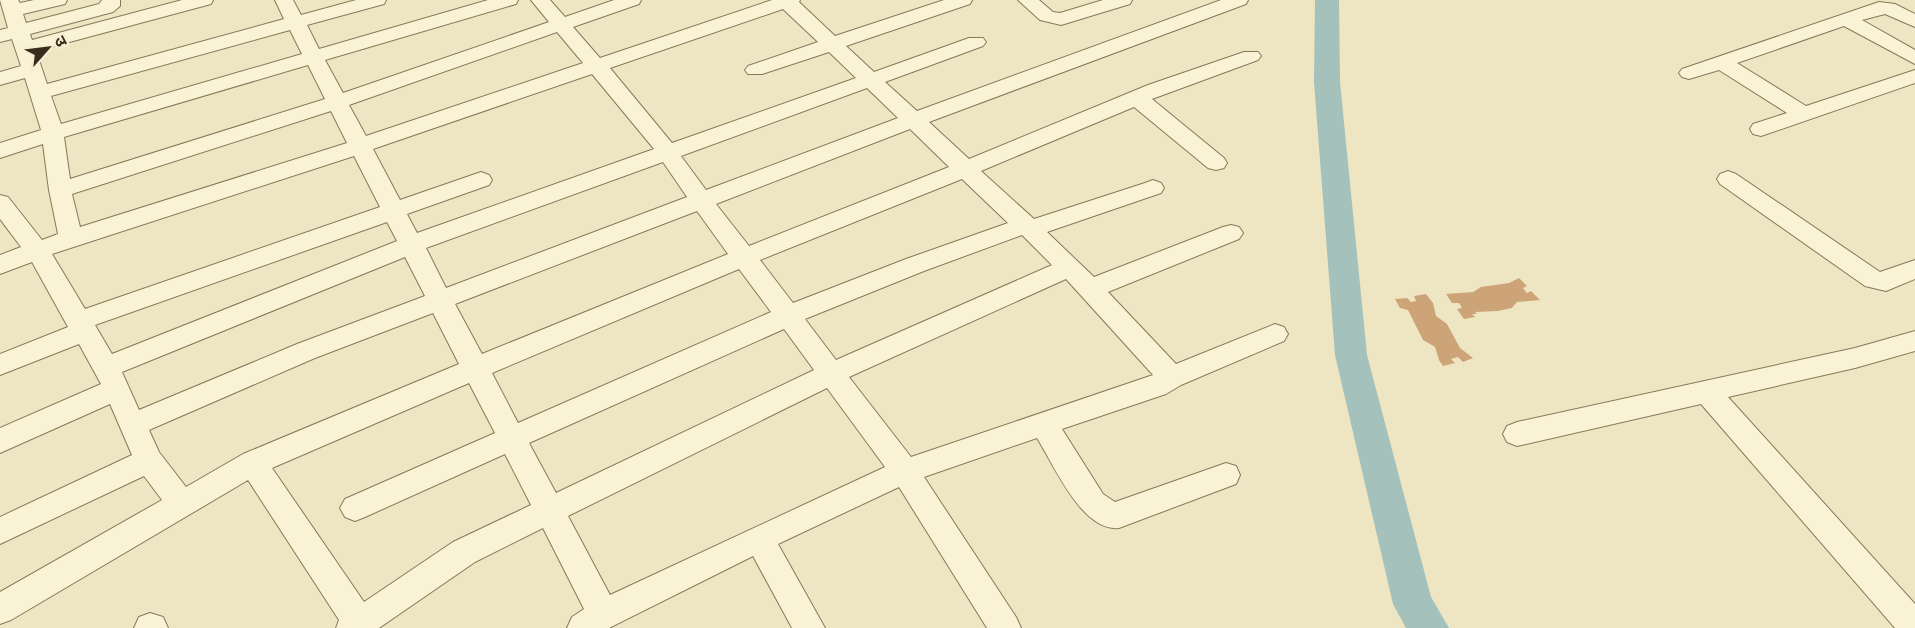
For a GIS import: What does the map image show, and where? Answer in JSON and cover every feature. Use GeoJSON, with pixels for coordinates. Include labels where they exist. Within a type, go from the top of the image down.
{"type":"FeatureCollection","features":[{"type":"Feature","properties":{"kind":"street"},"geometry":{"type":"LineString","coordinates":[[13,25],[58,0]]}},
{"type":"Feature","properties":{"kind":"street"},"geometry":{"type":"LineString","coordinates":[[13,25],[106,8],[110,6],[111,0]]}},
{"type":"Feature","properties":{"kind":"street"},"geometry":{"type":"LineString","coordinates":[[13,25],[204,0]]}},
{"type":"Feature","properties":{"kind":"street"},"geometry":{"type":"LineString","coordinates":[[41,92],[290,11],[377,0]]}},
{"type":"Feature","properties":{"kind":"street"},"geometry":{"type":"LineString","coordinates":[[0,151],[53,133],[509,0]]}},
{"type":"Feature","properties":{"kind":"street"},"geometry":{"type":"LineString","coordinates":[[540,0],[653,132],[701,200],[790,315],[905,471],[1005,628]]}},
{"type":"Feature","properties":{"kind":"street"},"geometry":{"type":"LineString","coordinates":[[60,190],[338,102],[560,23],[632,0]]}},
{"type":"Feature","properties":{"kind":"street"},"geometry":{"type":"LineString","coordinates":[[0,265],[37,250],[597,67],[787,0],[1070,267],[1172,377]]}},
{"type":"Feature","properties":{"kind":"street"},"geometry":{"type":"LineString","coordinates":[[755,70],[963,0]]}},
{"type":"Feature","properties":{"kind":"street"},"geometry":{"type":"LineString","coordinates":[[1027,0],[1047,16],[1061,19],[1123,0]]}},
{"type":"Feature","properties":{"kind":"street"},"geometry":{"type":"LineString","coordinates":[[132,426],[306,351],[701,200],[1239,0]]}},
{"type":"Feature","properties":{"kind":"street"},"geometry":{"type":"LineString","coordinates":[[1689,74],[1879,8],[1888,8],[1915,21]]}},
{"type":"Feature","properties":{"kind":"street"},"geometry":{"type":"LineString","coordinates":[[290,11],[549,509],[593,621],[759,538],[905,471],[1156,386],[1172,377],[1275,334]]}},
{"type":"Feature","properties":{"kind":"street"},"geometry":{"type":"LineString","coordinates":[[1845,19],[1915,58]]}},
{"type":"Feature","properties":{"kind":"street"},"geometry":{"type":"LineString","coordinates":[[13,25],[33,69],[53,133],[60,190],[71,239]]}},
{"type":"Feature","properties":{"kind":"street"},"geometry":{"type":"LineString","coordinates":[[0,441],[110,378],[410,245],[976,42]]}},
{"type":"Feature","properties":{"kind":"street"},"geometry":{"type":"LineString","coordinates":[[0,609],[253,463],[632,302],[1137,98],[1251,56]]}},
{"type":"Feature","properties":{"kind":"street"},"geometry":{"type":"LineString","coordinates":[[1721,62],[1804,114]]}},
{"type":"Feature","properties":{"kind":"street"},"geometry":{"type":"LineString","coordinates":[[0,79],[33,69]]}},
{"type":"Feature","properties":{"kind":"street"},"geometry":{"type":"LineString","coordinates":[[1761,129],[1915,76]]}},
{"type":"Feature","properties":{"kind":"street"},"geometry":{"type":"LineString","coordinates":[[1137,98],[1216,163]]}},
{"type":"Feature","properties":{"kind":"street"},"geometry":{"type":"LineString","coordinates":[[1728,179],[1874,280],[1886,282],[1915,269]]}},
{"type":"Feature","properties":{"kind":"street"},"geometry":{"type":"LineString","coordinates":[[0,365],[81,326],[394,209],[481,180]]}},
{"type":"Feature","properties":{"kind":"street"},"geometry":{"type":"LineString","coordinates":[[355,508],[790,315],[915,265],[1153,188]]}},
{"type":"Feature","properties":{"kind":"street"},"geometry":{"type":"LineString","coordinates":[[0,203],[37,250],[110,378],[149,460],[182,505]]}},
{"type":"Feature","properties":{"kind":"street"},"geometry":{"type":"LineString","coordinates":[[1089,289],[1231,233]]}},
{"type":"Feature","properties":{"kind":"street"},"geometry":{"type":"LineString","coordinates":[[253,463],[358,626],[464,552],[549,509],[832,373],[1070,267]]}},
{"type":"Feature","properties":{"kind":"street"},"geometry":{"type":"LineString","coordinates":[[1517,434],[1855,358],[1915,341]]}},
{"type":"Feature","properties":{"kind":"street"},"geometry":{"type":"LineString","coordinates":[[1706,391],[1915,627]]}},
{"type":"Feature","properties":{"kind":"street"},"geometry":{"type":"LineString","coordinates":[[1043,423],[1093,503],[1110,516],[1119,515],[1226,475]]}},
{"type":"Feature","properties":{"kind":"street"},"geometry":{"type":"LineString","coordinates":[[0,531],[149,460]]}},
{"type":"Feature","properties":{"kind":"street"},"geometry":{"type":"LineString","coordinates":[[759,538],[808,628]]}},
{"type":"Feature","properties":{"kind":"building"},"geometry":{"type":"Polygon","coordinates":[[[1519,278],[1527,286],[1523,288],[1527,293],[1531,291],[1540,300],[1517,302],[1512,308],[1498,311],[1475,312],[1477,314],[1472,314],[1475,317],[1464,319],[1457,309],[1462,308],[1459,303],[1452,303],[1446,294],[1473,292],[1481,287],[1509,283],[1519,278]]]}},
{"type":"Feature","properties":{"kind":"building"},"geometry":{"type":"Polygon","coordinates":[[[1426,294],[1433,303],[1436,316],[1447,324],[1460,348],[1473,358],[1463,362],[1458,357],[1451,359],[1455,363],[1443,366],[1435,347],[1423,340],[1408,310],[1400,308],[1395,299],[1407,298],[1411,302],[1416,301],[1414,296],[1426,294]]]}},
{"type":"Feature","properties":{"kind":"waterway"},"geometry":{"type":"LineString","coordinates":[[1327,0],[1327,82],[1351,355],[1413,604],[1429,628]]}}]}
